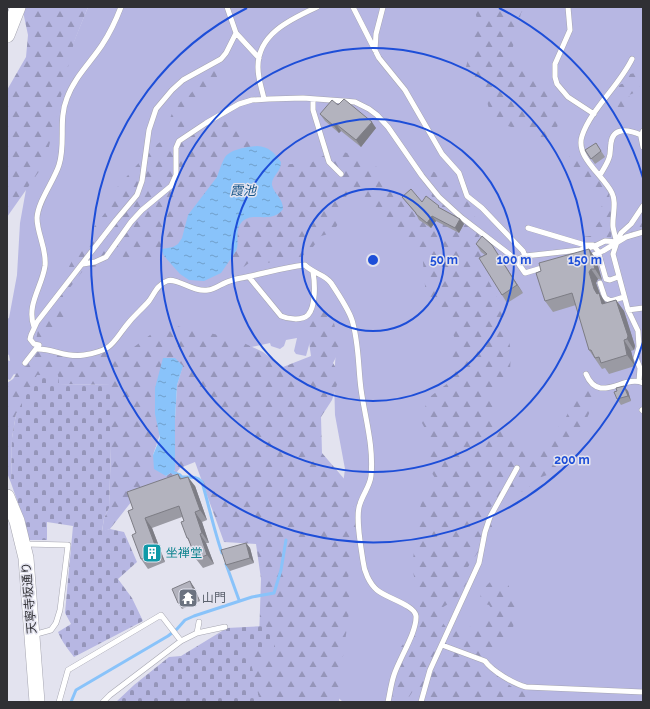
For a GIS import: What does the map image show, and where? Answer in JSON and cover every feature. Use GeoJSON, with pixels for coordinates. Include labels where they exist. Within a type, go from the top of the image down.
{"type":"FeatureCollection","features":[{"type":"Feature","properties":{"kind":"street"},"geometry":{"type":"LineString","coordinates":[[7,35],[18,7]]}},
{"type":"Feature","properties":{"kind":"street","name":"天寧寺坂通り"},"geometry":{"type":"LineString","coordinates":[[7,497],[17,521],[26,558],[37,702]]}},
{"type":"Feature","properties":{"kind":"lane"},"geometry":{"type":"LineString","coordinates":[[34,327],[32,319],[32,306],[45,263],[37,216],[39,207],[60,164],[63,147],[62,117],[67,96],[82,71],[108,36],[121,7]]}},
{"type":"Feature","properties":{"kind":"lane"},"geometry":{"type":"LineString","coordinates":[[227,7],[236,33],[258,58]]}},
{"type":"Feature","properties":{"kind":"lane"},"geometry":{"type":"LineString","coordinates":[[264,99],[258,74],[258,58],[262,48],[274,32],[297,17],[318,7]]}},
{"type":"Feature","properties":{"kind":"lane"},"geometry":{"type":"LineString","coordinates":[[353,7],[375,51],[404,90],[442,154],[459,173],[467,196],[482,208],[523,251],[525,256]]}},
{"type":"Feature","properties":{"kind":"lane"},"geometry":{"type":"LineString","coordinates":[[375,51],[376,34],[383,7]]}},
{"type":"Feature","properties":{"kind":"lane"},"geometry":{"type":"LineString","coordinates":[[568,7],[570,30],[555,64],[555,78],[557,84],[568,97],[594,114]]}},
{"type":"Feature","properties":{"kind":"lane"},"geometry":{"type":"LineString","coordinates":[[25,363],[39,345],[34,344],[30,339],[34,327],[116,220],[137,196],[142,181],[150,130],[156,109],[183,80],[221,59],[226,53],[236,33]]}},
{"type":"Feature","properties":{"kind":"lane"},"geometry":{"type":"LineString","coordinates":[[617,242],[613,226],[614,197],[600,175],[591,166],[584,155],[581,149],[582,135],[594,114],[622,76],[632,59]]}},
{"type":"Feature","properties":{"kind":"lane"},"geometry":{"type":"LineString","coordinates":[[83,264],[95,262],[106,257],[131,222],[142,210],[171,186],[176,175],[176,148],[180,141],[206,123],[239,104],[252,100],[264,99],[313,99],[355,102],[362,105],[377,116],[388,127],[422,176],[439,197],[462,218],[516,260],[525,273],[552,266]]}},
{"type":"Feature","properties":{"kind":"lane"},"geometry":{"type":"LineString","coordinates":[[313,99],[313,110],[329,162],[342,174]]}},
{"type":"Feature","properties":{"kind":"lane"},"geometry":{"type":"LineString","coordinates":[[600,175],[609,159],[611,142],[615,134],[621,131],[642,133],[643,147]]}},
{"type":"Feature","properties":{"kind":"lane"},"geometry":{"type":"LineString","coordinates":[[586,374],[593,384],[605,388],[641,382],[640,368],[636,358],[639,347],[638,331],[628,310],[613,254],[621,233],[630,224],[643,206]]}},
{"type":"Feature","properties":{"kind":"lane"},"geometry":{"type":"LineString","coordinates":[[528,228],[585,245],[595,246]]}},
{"type":"Feature","properties":{"kind":"lane"},"geometry":{"type":"LineString","coordinates":[[581,258],[599,253],[626,237],[643,232]]}},
{"type":"Feature","properties":{"kind":"lane"},"geometry":{"type":"LineString","coordinates":[[516,260],[525,256],[580,250],[595,246],[605,241],[617,242]]}},
{"type":"Feature","properties":{"kind":"lane"},"geometry":{"type":"LineString","coordinates":[[595,246],[599,253],[601,269],[606,279],[610,280],[618,277]]}},
{"type":"Feature","properties":{"kind":"lane"},"geometry":{"type":"LineString","coordinates":[[36,349],[67,356],[75,356],[103,350],[114,344],[127,324],[158,288],[166,281],[175,281],[192,288],[208,290],[229,281],[305,264],[313,272],[327,278],[346,307],[352,322],[358,346],[359,375],[371,445],[371,476],[358,509],[364,568],[369,579],[378,591],[408,606],[414,610],[416,614],[414,627],[394,675],[388,702]]}},
{"type":"Feature","properties":{"kind":"lane"},"geometry":{"type":"LineString","coordinates":[[249,277],[281,316],[287,318],[303,318],[308,314],[313,298],[315,288],[313,272]]}},
{"type":"Feature","properties":{"kind":"lane"},"geometry":{"type":"LineString","coordinates":[[600,283],[605,298],[611,301],[624,297]]}},
{"type":"Feature","properties":{"kind":"lane"},"geometry":{"type":"LineString","coordinates":[[628,310],[643,308]]}},
{"type":"Feature","properties":{"kind":"lane"},"geometry":{"type":"LineString","coordinates":[[421,702],[426,679],[479,563],[486,528],[490,517],[517,468]]}},
{"type":"Feature","properties":{"kind":"lane"},"geometry":{"type":"LineString","coordinates":[[23,544],[68,545],[58,616],[51,630],[32,635]]}},
{"type":"Feature","properties":{"kind":"lane"},"geometry":{"type":"LineString","coordinates":[[60,702],[68,670],[161,615],[182,641]]}},
{"type":"Feature","properties":{"kind":"lane"},"geometry":{"type":"LineString","coordinates":[[197,633],[199,622]]}},
{"type":"Feature","properties":{"kind":"lane"},"geometry":{"type":"LineString","coordinates":[[103,702],[110,695],[182,641],[197,633],[225,627]]}},
{"type":"Feature","properties":{"kind":"lane"},"geometry":{"type":"LineString","coordinates":[[442,645],[485,661],[489,666],[515,683],[526,687],[643,692]]}},
{"type":"Feature","properties":{"kind":"green space"},"geometry":{"type":"Polygon","coordinates":[[[22,7],[88,7],[74,42],[45,163],[7,217],[7,90],[26,57],[28,35],[22,7]]]}},
{"type":"Feature","properties":{"kind":"green space"},"geometry":{"type":"Polygon","coordinates":[[[88,7],[643,7],[643,702],[343,702],[324,685],[339,514],[345,469],[335,415],[334,378],[336,350],[311,338],[306,356],[296,354],[294,351],[297,338],[286,340],[284,346],[280,349],[271,346],[270,343],[238,350],[21,377],[14,374],[10,380],[7,379],[7,360],[10,361],[9,355],[7,354],[7,319],[9,318],[17,275],[20,223],[27,184],[46,110],[88,7]]]}},
{"type":"Feature","properties":{"kind":"green space"},"geometry":{"type":"Polygon","coordinates":[[[473,7],[526,7],[521,13],[511,55],[529,80],[546,82],[550,91],[558,96],[559,105],[556,113],[559,122],[556,130],[563,138],[557,141],[534,136],[527,128],[511,127],[499,123],[489,109],[484,90],[466,67],[478,21],[473,7]]]}},
{"type":"Feature","properties":{"kind":"green space"},"geometry":{"type":"Polygon","coordinates":[[[211,69],[216,71],[217,77],[213,81],[210,90],[203,93],[193,102],[187,112],[188,121],[183,129],[174,130],[169,126],[169,123],[175,108],[189,95],[197,85],[202,75],[211,69]]]}},
{"type":"Feature","properties":{"kind":"green space"},"geometry":{"type":"Polygon","coordinates":[[[635,73],[639,77],[637,81],[640,84],[639,89],[634,89],[634,93],[629,95],[630,102],[625,104],[625,111],[617,113],[613,108],[619,101],[615,98],[615,95],[619,91],[619,86],[621,84],[628,84],[630,74],[635,73]]]}},
{"type":"Feature","properties":{"kind":"green space"},"geometry":{"type":"Polygon","coordinates":[[[214,119],[235,124],[252,147],[232,152],[228,155],[222,164],[217,177],[188,215],[182,238],[178,244],[173,247],[162,249],[150,259],[128,262],[119,253],[105,265],[85,268],[62,298],[67,321],[53,337],[36,346],[82,355],[134,347],[158,329],[176,326],[233,338],[263,352],[283,367],[311,356],[306,322],[317,307],[327,311],[334,323],[340,349],[333,363],[340,375],[332,400],[321,417],[322,453],[346,481],[358,520],[348,579],[350,605],[342,664],[339,702],[220,702],[225,666],[259,639],[261,579],[256,544],[224,542],[195,462],[180,468],[173,477],[139,492],[110,529],[102,532],[104,518],[109,508],[111,385],[58,384],[16,414],[12,438],[11,483],[7,473],[7,383],[13,379],[20,368],[27,366],[35,346],[39,324],[52,305],[56,292],[73,259],[85,248],[94,227],[105,213],[113,192],[152,148],[163,140],[179,137],[214,119]],[[183,366],[153,455],[166,476],[175,470],[177,385],[183,366]]]}},
{"type":"Feature","properties":{"kind":"green space"},"geometry":{"type":"Polygon","coordinates":[[[334,150],[352,154],[371,161],[442,238],[443,217],[419,173],[427,168],[458,185],[472,202],[481,245],[488,260],[483,270],[502,307],[511,351],[510,371],[491,403],[495,411],[495,420],[510,430],[518,447],[534,453],[554,430],[563,423],[574,401],[587,389],[593,387],[596,391],[591,409],[584,423],[563,448],[551,459],[556,467],[550,474],[530,481],[530,490],[517,493],[506,490],[488,510],[493,530],[468,567],[466,584],[458,598],[435,612],[450,633],[476,625],[494,612],[489,605],[480,603],[481,591],[491,581],[507,582],[518,608],[510,639],[488,656],[463,656],[483,665],[512,687],[530,691],[550,702],[420,702],[414,689],[407,699],[395,702],[389,688],[401,647],[422,619],[412,566],[421,502],[435,478],[425,462],[432,442],[422,423],[427,399],[452,380],[449,363],[457,344],[446,317],[426,297],[422,251],[392,230],[373,212],[368,198],[350,192],[339,205],[342,218],[332,233],[321,236],[313,247],[300,258],[287,256],[277,261],[262,264],[249,263],[241,269],[232,268],[227,263],[236,251],[240,224],[247,218],[272,217],[281,200],[275,192],[272,182],[280,171],[281,165],[312,162],[334,150]]]}},
{"type":"Feature","properties":{"kind":"green space"},"geometry":{"type":"Polygon","coordinates":[[[570,153],[579,157],[609,193],[612,219],[611,238],[585,244],[581,242],[582,237],[595,237],[595,227],[602,218],[600,212],[603,202],[590,191],[583,178],[568,161],[570,153]]]}},
{"type":"Feature","properties":{"kind":"green space"},"geometry":{"type":"Polygon","coordinates":[[[643,213],[643,230],[629,235],[627,231],[628,229],[638,216],[643,213]]]}},
{"type":"Feature","properties":{"kind":"green space"},"geometry":{"type":"Polygon","coordinates":[[[37,375],[58,375],[59,384],[111,385],[109,508],[104,518],[102,531],[110,529],[124,532],[137,562],[118,579],[132,598],[143,621],[74,657],[58,632],[71,624],[65,613],[73,526],[47,522],[47,540],[29,540],[23,517],[11,483],[12,438],[16,414],[37,375]]]}},
{"type":"Feature","properties":{"kind":"green space"},"geometry":{"type":"Polygon","coordinates":[[[266,626],[276,649],[248,650],[260,702],[116,702],[134,685],[169,657],[181,656],[227,628],[266,626]]]}},
{"type":"Feature","properties":{"kind":"water","name":"霞池"},"geometry":{"type":"Polygon","coordinates":[[[257,146],[271,151],[281,162],[281,166],[273,179],[272,185],[282,202],[283,209],[278,214],[273,216],[245,219],[239,226],[237,233],[236,251],[221,273],[204,281],[189,280],[180,274],[164,256],[162,249],[173,247],[178,244],[182,238],[188,215],[217,177],[226,156],[239,149],[257,146]]]}},
{"type":"Feature","properties":{"kind":"water"},"geometry":{"type":"Polygon","coordinates":[[[163,358],[175,358],[183,366],[177,385],[175,470],[166,476],[154,469],[153,455],[160,438],[155,414],[155,388],[163,358]]]}},
{"type":"Feature","properties":{"kind":"building"},"geometry":{"type":"Polygon","coordinates":[[[344,99],[372,122],[356,140],[336,124],[334,126],[320,114],[332,100],[338,105],[344,99]]]}},
{"type":"Feature","properties":{"kind":"building"},"geometry":{"type":"Polygon","coordinates":[[[596,143],[601,151],[591,159],[585,150],[596,143]]]}},
{"type":"Feature","properties":{"kind":"building"},"geometry":{"type":"Polygon","coordinates":[[[411,189],[422,202],[426,196],[439,206],[438,207],[460,219],[455,228],[432,216],[427,223],[416,214],[402,197],[411,189]]]}},
{"type":"Feature","properties":{"kind":"building"},"geometry":{"type":"Polygon","coordinates":[[[482,236],[492,245],[517,285],[502,295],[479,258],[487,254],[476,244],[482,236]]]}},
{"type":"Feature","properties":{"kind":"building"},"geometry":{"type":"Polygon","coordinates":[[[589,249],[595,269],[591,269],[589,272],[594,289],[597,294],[599,293],[602,304],[616,300],[628,336],[627,339],[624,340],[627,355],[601,363],[599,357],[595,358],[591,350],[589,350],[572,293],[545,301],[536,273],[541,271],[539,263],[589,249]]]}},
{"type":"Feature","properties":{"kind":"building"},"geometry":{"type":"Polygon","coordinates":[[[624,386],[628,396],[617,399],[614,392],[617,391],[616,388],[624,386]]]}},
{"type":"Feature","properties":{"kind":"building"},"geometry":{"type":"Polygon","coordinates":[[[178,474],[180,479],[188,477],[200,510],[195,512],[207,555],[196,559],[181,522],[184,521],[179,506],[145,518],[158,553],[141,559],[132,535],[136,533],[128,511],[133,509],[127,492],[178,474]]]}},
{"type":"Feature","properties":{"kind":"building"},"geometry":{"type":"Polygon","coordinates":[[[246,543],[250,558],[226,565],[221,550],[246,543]]]}},
{"type":"Feature","properties":{"kind":"building"},"geometry":{"type":"Polygon","coordinates":[[[190,581],[196,596],[178,603],[172,589],[190,581]]]}},
{"type":"Feature","properties":{"kind":"waterway"},"geometry":{"type":"LineString","coordinates":[[172,472],[180,475],[184,479]]}},
{"type":"Feature","properties":{"kind":"waterway"},"geometry":{"type":"LineString","coordinates":[[183,477],[196,478],[202,482],[222,553]]}},
{"type":"Feature","properties":{"kind":"waterway"},"geometry":{"type":"LineString","coordinates":[[71,702],[76,690],[168,636],[185,620],[252,597],[274,593],[281,570],[286,540]]}},
{"type":"Feature","properties":{"kind":"waterway"},"geometry":{"type":"LineString","coordinates":[[226,564],[239,600]]}},
{"type":"Feature","properties":{"kind":"place","name":"坐禅堂"},"geometry":{"type":"Point","coordinates":[152,553]}},
{"type":"Feature","properties":{"kind":"place","name":"山門"},"geometry":{"type":"Point","coordinates":[188,598]}}]}
